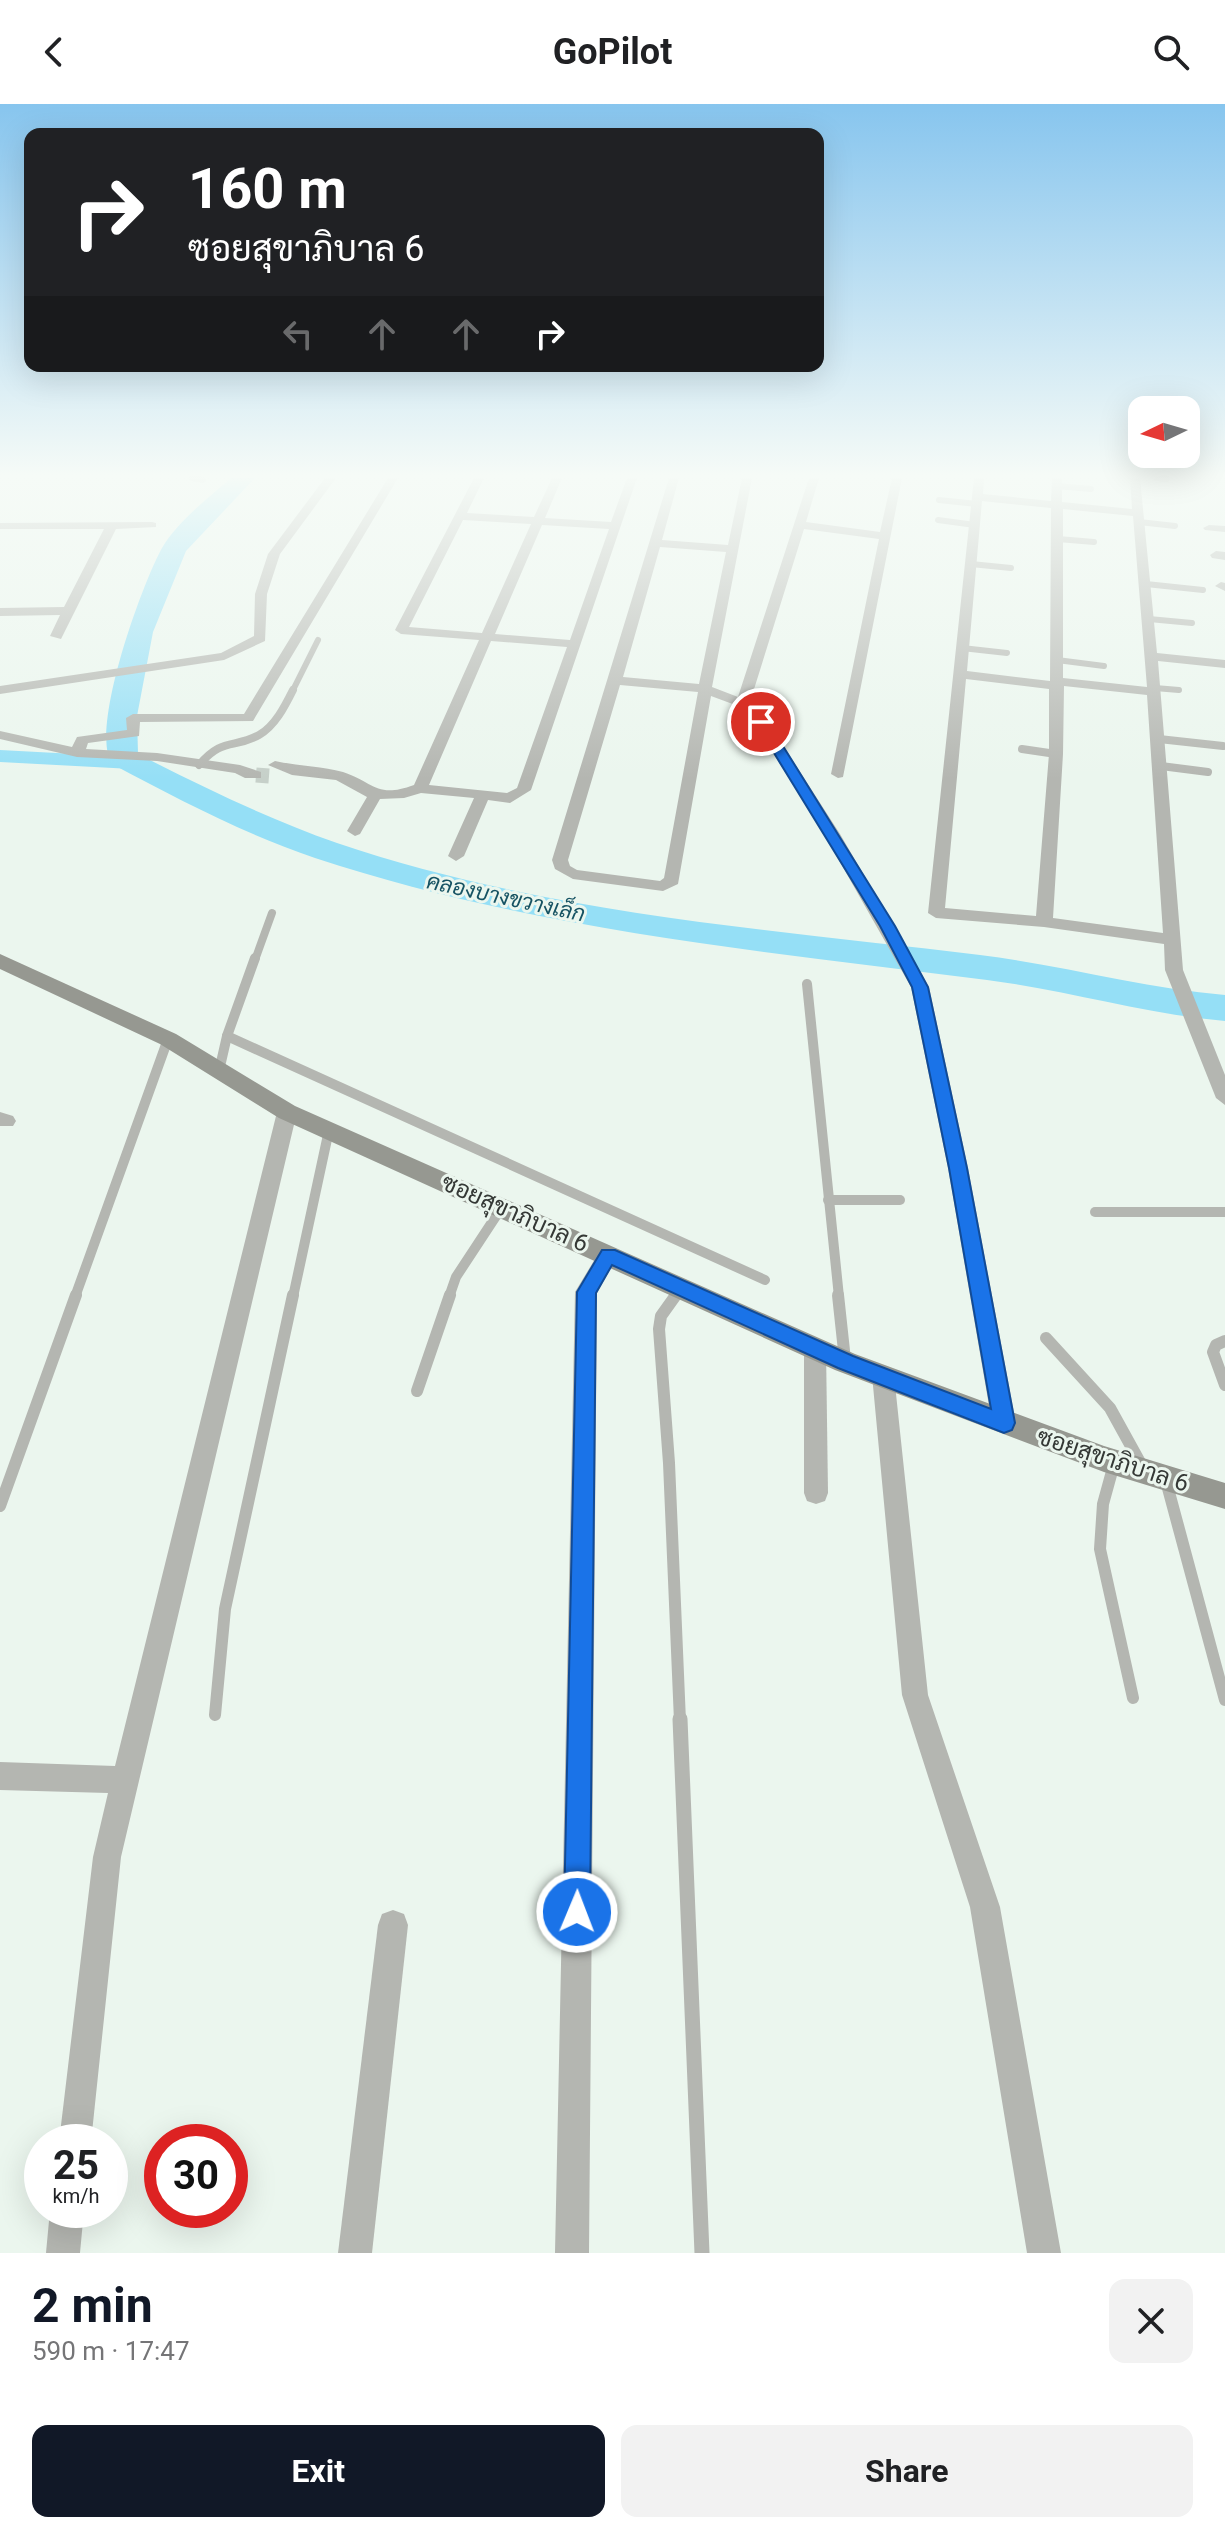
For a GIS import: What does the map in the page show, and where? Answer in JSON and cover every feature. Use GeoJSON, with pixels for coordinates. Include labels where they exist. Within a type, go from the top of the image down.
{"type":"FeatureCollection","features":[{"type":"Feature","properties":{"kind":"street"},"geometry":{"type":"LineString","coordinates":[[56,636],[84,578]]}},
{"type":"Feature","properties":{"kind":"street"},"geometry":{"type":"LineString","coordinates":[[0,690],[70,682],[224,656],[260,638],[261,594],[266,578]]}},
{"type":"Feature","properties":{"kind":"street"},"geometry":{"type":"LineString","coordinates":[[77,753],[82,740],[134,732],[131,720],[135,717],[248,718],[332,578]]}},
{"type":"Feature","properties":{"kind":"street"},"geometry":{"type":"LineString","coordinates":[[428,578],[401,628],[406,632],[575,644]]}},
{"type":"Feature","properties":{"kind":"street"},"geometry":{"type":"LineString","coordinates":[[420,788],[512,578]]}},
{"type":"Feature","properties":{"kind":"street"},"geometry":{"type":"LineString","coordinates":[[0,735],[77,753],[157,757],[240,769],[245,774],[266,770],[340,776],[375,795],[404,794],[420,788],[514,797],[530,782],[598,578]]}},
{"type":"Feature","properties":{"kind":"street"},"geometry":{"type":"LineString","coordinates":[[644,578],[560,860],[563,869],[573,874],[648,886],[663,886],[672,880],[726,578]]}},
{"type":"Feature","properties":{"kind":"street"},"geometry":{"type":"LineString","coordinates":[[743,703],[784,578]]}},
{"type":"Feature","properties":{"kind":"street"},"geometry":{"type":"LineString","coordinates":[[838,774],[877,578]]}},
{"type":"Feature","properties":{"kind":"street"},"geometry":{"type":"LineString","coordinates":[[969,578],[936,913],[1044,922],[1171,940]]}},
{"type":"Feature","properties":{"kind":"street"},"geometry":{"type":"LineString","coordinates":[[1044,922],[1056,754],[1058,578]]}},
{"type":"Feature","properties":{"kind":"street"},"geometry":{"type":"LineString","coordinates":[[1145,578],[1174,970],[1225,1098]]}},
{"type":"Feature","properties":{"kind":"street"},"geometry":{"type":"LineString","coordinates":[[0,612],[67,611]]}},
{"type":"Feature","properties":{"kind":"street"},"geometry":{"type":"LineString","coordinates":[[1152,656],[1225,664]]}},
{"type":"Feature","properties":{"kind":"street"},"geometry":{"type":"LineString","coordinates":[[960,674],[1155,690]]}},
{"type":"Feature","properties":{"kind":"street"},"geometry":{"type":"LineString","coordinates":[[615,680],[705,689],[743,703],[761,722],[887,926],[920,987],[958,1168],[1004,1423]]}},
{"type":"Feature","properties":{"kind":"street"},"geometry":{"type":"LineString","coordinates":[[355,831],[375,795]]}},
{"type":"Feature","properties":{"kind":"street"},"geometry":{"type":"LineString","coordinates":[[456,856],[483,795]]}},
{"type":"Feature","properties":{"kind":"street","name":"ซอยสุขาภิบาล 6"},"geometry":{"type":"LineString","coordinates":[[0,961],[168,1039],[287,1112],[845,1362],[1115,1463],[1225,1496]]}},
{"type":"Feature","properties":{"kind":"street"},"geometry":{"type":"LineString","coordinates":[[77,2124],[107,1857],[287,1112]]}},
{"type":"Feature","properties":{"kind":"street"},"geometry":{"type":"LineString","coordinates":[[572,2253],[586,1292],[608,1255]]}},
{"type":"Feature","properties":{"kind":"street"},"geometry":{"type":"LineString","coordinates":[[815,1348],[816,1493]]}},
{"type":"Feature","properties":{"kind":"street"},"geometry":{"type":"LineString","coordinates":[[883,1375],[915,1695],[985,1907],[996,1954],[1044,2253]]}},
{"type":"Feature","properties":{"kind":"street"},"geometry":{"type":"LineString","coordinates":[[0,1776],[126,1780]]}},
{"type":"Feature","properties":{"kind":"street"},"geometry":{"type":"LineString","coordinates":[[355,2253],[393,1925]]}},
{"type":"Feature","properties":{"kind":"street"},"geometry":{"type":"LineString","coordinates":[[63,2253],[65,2228]]}},
{"type":"Feature","properties":{"kind":"lane"},"geometry":{"type":"LineString","coordinates":[[1146,584],[1203,590]]}},
{"type":"Feature","properties":{"kind":"lane"},"geometry":{"type":"LineString","coordinates":[[1149,619],[1192,623]]}},
{"type":"Feature","properties":{"kind":"lane"},"geometry":{"type":"LineString","coordinates":[[199,765],[216,745],[250,737],[268,727],[318,640]]}},
{"type":"Feature","properties":{"kind":"lane"},"geometry":{"type":"LineString","coordinates":[[962,648],[1007,653]]}},
{"type":"Feature","properties":{"kind":"lane"},"geometry":{"type":"LineString","coordinates":[[1057,660],[1104,666]]}},
{"type":"Feature","properties":{"kind":"lane"},"geometry":{"type":"LineString","coordinates":[[1155,690],[1179,690]]}},
{"type":"Feature","properties":{"kind":"lane"},"geometry":{"type":"LineString","coordinates":[[1159,739],[1223,746]]}},
{"type":"Feature","properties":{"kind":"lane"},"geometry":{"type":"LineString","coordinates":[[1022,749],[1056,754]]}},
{"type":"Feature","properties":{"kind":"lane"},"geometry":{"type":"LineString","coordinates":[[1161,766],[1208,772]]}},
{"type":"Feature","properties":{"kind":"lane"},"geometry":{"type":"LineString","coordinates":[[219,1071],[227,1036],[272,913]]}},
{"type":"Feature","properties":{"kind":"lane"},"geometry":{"type":"LineString","coordinates":[[807,984],[845,1362]]}},
{"type":"Feature","properties":{"kind":"lane"},"geometry":{"type":"LineString","coordinates":[[227,1036],[765,1280]]}},
{"type":"Feature","properties":{"kind":"lane"},"geometry":{"type":"LineString","coordinates":[[0,1506],[168,1039]]}},
{"type":"Feature","properties":{"kind":"lane"},"geometry":{"type":"LineString","coordinates":[[215,1715],[225,1609],[329,1130]]}},
{"type":"Feature","properties":{"kind":"lane"},"geometry":{"type":"LineString","coordinates":[[828,1200],[900,1200]]}},
{"type":"Feature","properties":{"kind":"lane"},"geometry":{"type":"LineString","coordinates":[[417,1391],[456,1277],[502,1207]]}},
{"type":"Feature","properties":{"kind":"lane"},"geometry":{"type":"LineString","coordinates":[[1095,1212],[1225,1212]]}},
{"type":"Feature","properties":{"kind":"lane"},"geometry":{"type":"LineString","coordinates":[[681,1288],[661,1316],[659,1329],[669,1463],[702,2253]]}},
{"type":"Feature","properties":{"kind":"lane"},"geometry":{"type":"LineString","coordinates":[[1046,1338],[1110,1408],[1155,1475],[1225,1700]]}},
{"type":"Feature","properties":{"kind":"lane"},"geometry":{"type":"LineString","coordinates":[[1225,1341],[1216,1345],[1213,1352],[1225,1385]]}},
{"type":"Feature","properties":{"kind":"lane"},"geometry":{"type":"LineString","coordinates":[[1115,1463],[1103,1504],[1100,1549],[1133,1698]]}},
{"type":"Feature","properties":{"kind":"waterway","name":"คลองบางขวางเล็ก"},"geometry":{"type":"LineString","coordinates":[[162,578],[140,632],[122,716],[123,758],[222,809],[325,850],[431,882],[539,906],[649,925],[1018,972],[1225,1008]]}},
{"type":"Feature","properties":{"kind":"waterway"},"geometry":{"type":"LineString","coordinates":[[0,756],[132,763]]}},
{"type":"Feature","properties":{"kind":"tunnel"},"geometry":{"type":"LineString","coordinates":[[256,775],[269,776]]}},
{"type":"Feature","properties":{"kind":"route"},"geometry":{"type":"LineString","coordinates":[[577,1912],[586,1292],[608,1255],[845,1362],[1004,1423],[958,1168],[920,987],[832,834],[761,722]]}}]}
